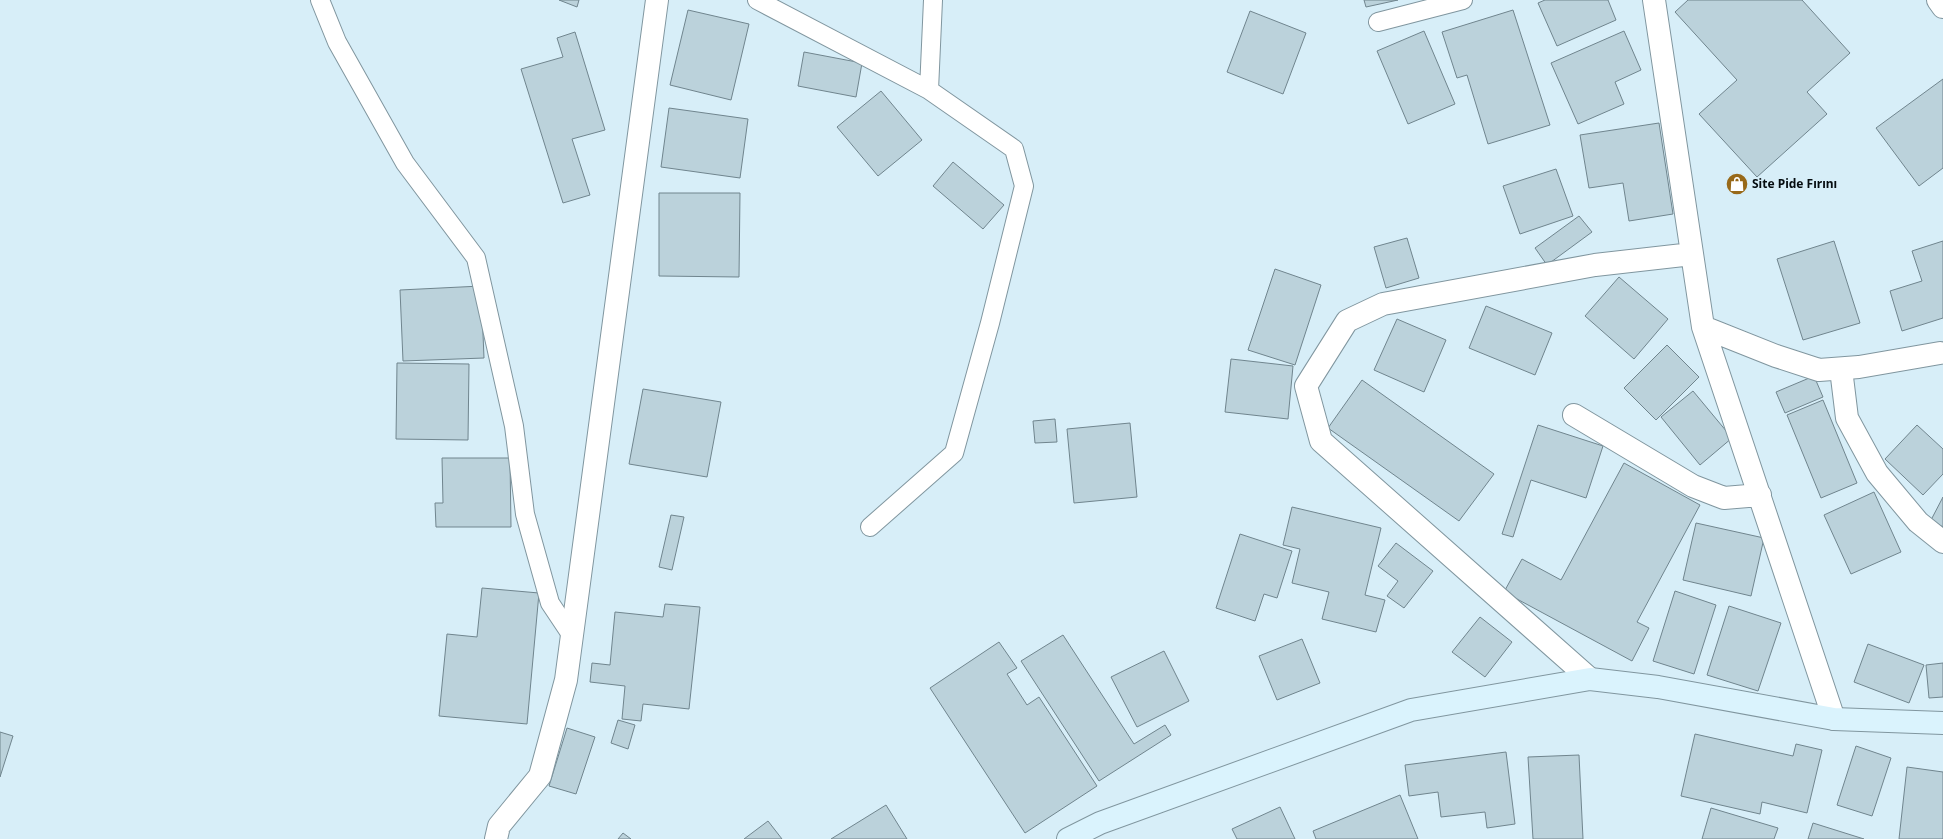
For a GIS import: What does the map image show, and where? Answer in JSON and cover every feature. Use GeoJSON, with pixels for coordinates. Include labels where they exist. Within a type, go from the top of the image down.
{"type":"FeatureCollection","features":[{"type":"Feature","properties":{"kind":"main road"},"geometry":{"type":"LineString","coordinates":[[1068,839],[1100,823],[1411,710],[1590,679],[1658,687],[1834,718],[1943,723]]}},
{"type":"Feature","properties":{"kind":"street"},"geometry":{"type":"LineString","coordinates":[[496,839],[499,826],[540,776],[566,680],[657,0]]}},
{"type":"Feature","properties":{"kind":"street"},"geometry":{"type":"LineString","coordinates":[[1654,0],[1703,327],[1834,718]]}},
{"type":"Feature","properties":{"kind":"street"},"geometry":{"type":"LineString","coordinates":[[1938,0],[1943,7]]}},
{"type":"Feature","properties":{"kind":"street"},"geometry":{"type":"LineString","coordinates":[[1590,679],[1321,441],[1306,386],[1347,321],[1383,304],[1595,264],[1692,254]]}},
{"type":"Feature","properties":{"kind":"street"},"geometry":{"type":"LineString","coordinates":[[1703,327],[1776,356],[1819,370],[1841,369],[1940,353]]}},
{"type":"Feature","properties":{"kind":"street"},"geometry":{"type":"LineString","coordinates":[[1841,369],[1847,418],[1877,473],[1918,522],[1943,542]]}},
{"type":"Feature","properties":{"kind":"street"},"geometry":{"type":"LineString","coordinates":[[1574,415],[1693,486],[1724,498],[1760,495]]}},
{"type":"Feature","properties":{"kind":"lane"},"geometry":{"type":"LineString","coordinates":[[320,0],[337,42],[405,162],[476,258],[514,426],[525,514],[550,603],[572,636]]}},
{"type":"Feature","properties":{"kind":"lane"},"geometry":{"type":"LineString","coordinates":[[757,0],[929,90],[1014,149],[1024,186],[990,322],[954,453],[870,527]]}},
{"type":"Feature","properties":{"kind":"lane"},"geometry":{"type":"LineString","coordinates":[[929,90],[933,0]]}},
{"type":"Feature","properties":{"kind":"lane"},"geometry":{"type":"LineString","coordinates":[[1378,22],[1463,0]]}},
{"type":"Feature","properties":{"kind":"building"},"geometry":{"type":"Polygon","coordinates":[[[559,0],[579,0],[577,7],[559,0]]]}},
{"type":"Feature","properties":{"kind":"building"},"geometry":{"type":"Polygon","coordinates":[[[1364,0],[1398,0],[1366,7],[1364,0]]]}},
{"type":"Feature","properties":{"kind":"building"},"geometry":{"type":"Polygon","coordinates":[[[1545,0],[1608,0],[1616,20],[1557,46],[1538,3],[1545,0]]]}},
{"type":"Feature","properties":{"kind":"building"},"geometry":{"type":"Polygon","coordinates":[[[1688,0],[1802,0],[1850,53],[1807,92],[1827,114],[1757,177],[1699,114],[1737,80],[1675,12],[1688,0]]]}},
{"type":"Feature","properties":{"kind":"building"},"geometry":{"type":"Polygon","coordinates":[[[688,10],[749,24],[731,100],[670,85],[688,10]]]}},
{"type":"Feature","properties":{"kind":"building"},"geometry":{"type":"Polygon","coordinates":[[[1513,10],[1550,125],[1488,144],[1467,75],[1457,78],[1442,32],[1513,10]]]}},
{"type":"Feature","properties":{"kind":"building"},"geometry":{"type":"Polygon","coordinates":[[[1250,11],[1306,33],[1283,94],[1227,72],[1250,11]]]}},
{"type":"Feature","properties":{"kind":"building"},"geometry":{"type":"Polygon","coordinates":[[[1424,31],[1455,104],[1408,124],[1377,51],[1424,31]]]}},
{"type":"Feature","properties":{"kind":"building"},"geometry":{"type":"Polygon","coordinates":[[[1624,31],[1641,70],[1615,82],[1624,104],[1578,124],[1551,63],[1624,31]]]}},
{"type":"Feature","properties":{"kind":"building"},"geometry":{"type":"Polygon","coordinates":[[[575,32],[605,130],[572,139],[590,195],[563,203],[521,69],[563,57],[557,38],[575,32]]]}},
{"type":"Feature","properties":{"kind":"building"},"geometry":{"type":"Polygon","coordinates":[[[804,52],[862,63],[856,97],[798,86],[804,52]]]}},
{"type":"Feature","properties":{"kind":"building"},"geometry":{"type":"Polygon","coordinates":[[[1943,79],[1943,168],[1919,186],[1876,128],[1943,79]]]}},
{"type":"Feature","properties":{"kind":"building"},"geometry":{"type":"Polygon","coordinates":[[[881,91],[922,140],[878,176],[837,127],[881,91]]]}},
{"type":"Feature","properties":{"kind":"building"},"geometry":{"type":"Polygon","coordinates":[[[669,108],[748,119],[740,178],[661,167],[669,108]]]}},
{"type":"Feature","properties":{"kind":"building"},"geometry":{"type":"Polygon","coordinates":[[[1659,123],[1673,214],[1629,221],[1623,183],[1589,188],[1580,135],[1659,123]]]}},
{"type":"Feature","properties":{"kind":"building"},"geometry":{"type":"Polygon","coordinates":[[[953,162],[1004,205],[983,229],[933,186],[953,162]]]}},
{"type":"Feature","properties":{"kind":"building"},"geometry":{"type":"Polygon","coordinates":[[[1556,169],[1573,216],[1520,234],[1503,186],[1556,169]]]}},
{"type":"Feature","properties":{"kind":"building"},"geometry":{"type":"Polygon","coordinates":[[[659,193],[740,193],[739,277],[659,276],[659,193]]]}},
{"type":"Feature","properties":{"kind":"building"},"geometry":{"type":"Polygon","coordinates":[[[1579,216],[1592,232],[1547,265],[1535,248],[1579,216]]]}},
{"type":"Feature","properties":{"kind":"building"},"geometry":{"type":"Polygon","coordinates":[[[1407,238],[1419,278],[1386,288],[1374,247],[1407,238]]]}},
{"type":"Feature","properties":{"kind":"building"},"geometry":{"type":"Polygon","coordinates":[[[1834,241],[1860,323],[1803,340],[1777,259],[1834,241]]]}},
{"type":"Feature","properties":{"kind":"building"},"geometry":{"type":"Polygon","coordinates":[[[1943,241],[1943,318],[1902,331],[1890,291],[1922,281],[1912,251],[1943,241]]]}},
{"type":"Feature","properties":{"kind":"building"},"geometry":{"type":"Polygon","coordinates":[[[1275,269],[1321,285],[1295,365],[1248,350],[1275,269]]]}},
{"type":"Feature","properties":{"kind":"building"},"geometry":{"type":"Polygon","coordinates":[[[1619,277],[1668,319],[1634,359],[1585,316],[1619,277]]]}},
{"type":"Feature","properties":{"kind":"building"},"geometry":{"type":"Polygon","coordinates":[[[481,286],[484,358],[403,361],[400,290],[481,286]]]}},
{"type":"Feature","properties":{"kind":"building"},"geometry":{"type":"Polygon","coordinates":[[[1486,306],[1552,333],[1535,375],[1469,348],[1486,306]]]}},
{"type":"Feature","properties":{"kind":"building"},"geometry":{"type":"Polygon","coordinates":[[[1397,319],[1446,340],[1424,392],[1374,370],[1397,319]]]}},
{"type":"Feature","properties":{"kind":"building"},"geometry":{"type":"Polygon","coordinates":[[[1667,345],[1699,377],[1656,420],[1624,388],[1667,345]]]}},
{"type":"Feature","properties":{"kind":"building"},"geometry":{"type":"Polygon","coordinates":[[[1231,359],[1293,366],[1288,419],[1225,412],[1231,359]]]}},
{"type":"Feature","properties":{"kind":"building"},"geometry":{"type":"Polygon","coordinates":[[[397,363],[469,364],[468,440],[396,439],[397,363]]]}},
{"type":"Feature","properties":{"kind":"building"},"geometry":{"type":"Polygon","coordinates":[[[1814,376],[1823,397],[1785,413],[1776,392],[1814,376]]]}},
{"type":"Feature","properties":{"kind":"building"},"geometry":{"type":"Polygon","coordinates":[[[1362,380],[1494,474],[1459,521],[1328,428],[1362,380]]]}},
{"type":"Feature","properties":{"kind":"building"},"geometry":{"type":"Polygon","coordinates":[[[643,389],[721,402],[707,477],[629,464],[643,389]]]}},
{"type":"Feature","properties":{"kind":"building"},"geometry":{"type":"Polygon","coordinates":[[[1693,391],[1732,438],[1700,465],[1661,417],[1693,391]]]}},
{"type":"Feature","properties":{"kind":"building"},"geometry":{"type":"Polygon","coordinates":[[[1823,400],[1857,483],[1821,498],[1787,415],[1823,400]]]}},
{"type":"Feature","properties":{"kind":"building"},"geometry":{"type":"Polygon","coordinates":[[[1055,419],[1057,442],[1035,443],[1033,421],[1055,419]]]}},
{"type":"Feature","properties":{"kind":"building"},"geometry":{"type":"Polygon","coordinates":[[[1130,423],[1137,497],[1074,503],[1067,429],[1130,423]]]}},
{"type":"Feature","properties":{"kind":"building"},"geometry":{"type":"Polygon","coordinates":[[[1538,425],[1603,446],[1586,498],[1531,480],[1513,537],[1502,534],[1538,425]]]}},
{"type":"Feature","properties":{"kind":"building"},"geometry":{"type":"Polygon","coordinates":[[[1917,425],[1943,449],[1943,474],[1923,495],[1885,459],[1917,425]]]}},
{"type":"Feature","properties":{"kind":"building"},"geometry":{"type":"Polygon","coordinates":[[[442,458],[510,458],[511,527],[436,527],[435,503],[443,503],[442,458]]]}},
{"type":"Feature","properties":{"kind":"building"},"geometry":{"type":"Polygon","coordinates":[[[1624,463],[1700,505],[1637,622],[1649,628],[1632,661],[1504,592],[1522,559],[1561,580],[1624,463]]]}},
{"type":"Feature","properties":{"kind":"building"},"geometry":{"type":"Polygon","coordinates":[[[1874,492],[1901,552],[1851,574],[1824,515],[1874,492]]]}},
{"type":"Feature","properties":{"kind":"building"},"geometry":{"type":"Polygon","coordinates":[[[1943,497],[1943,527],[1931,520],[1943,497]]]}},
{"type":"Feature","properties":{"kind":"building"},"geometry":{"type":"Polygon","coordinates":[[[1292,507],[1381,528],[1365,595],[1385,600],[1376,632],[1322,619],[1329,592],[1292,583],[1300,549],[1283,545],[1292,507]]]}},
{"type":"Feature","properties":{"kind":"building"},"geometry":{"type":"Polygon","coordinates":[[[671,515],[684,517],[672,570],[659,567],[671,515]]]}},
{"type":"Feature","properties":{"kind":"building"},"geometry":{"type":"Polygon","coordinates":[[[1696,523],[1764,538],[1751,596],[1683,580],[1696,523]]]}},
{"type":"Feature","properties":{"kind":"building"},"geometry":{"type":"Polygon","coordinates":[[[1240,534],[1292,551],[1277,598],[1264,594],[1255,621],[1216,608],[1240,534]]]}},
{"type":"Feature","properties":{"kind":"building"},"geometry":{"type":"Polygon","coordinates":[[[1396,543],[1433,571],[1404,608],[1387,596],[1398,581],[1378,566],[1396,543]]]}},
{"type":"Feature","properties":{"kind":"building"},"geometry":{"type":"Polygon","coordinates":[[[482,588],[539,593],[527,724],[439,716],[447,634],[477,637],[482,588]]]}},
{"type":"Feature","properties":{"kind":"building"},"geometry":{"type":"Polygon","coordinates":[[[1675,591],[1716,605],[1694,674],[1653,661],[1675,591]]]}},
{"type":"Feature","properties":{"kind":"building"},"geometry":{"type":"Polygon","coordinates":[[[665,604],[700,607],[689,709],[643,704],[641,721],[622,719],[625,686],[590,682],[592,663],[610,665],[615,612],[663,617],[665,604]]]}},
{"type":"Feature","properties":{"kind":"building"},"geometry":{"type":"Polygon","coordinates":[[[1729,606],[1781,623],[1758,691],[1707,675],[1729,606]]]}},
{"type":"Feature","properties":{"kind":"building"},"geometry":{"type":"Polygon","coordinates":[[[1480,617],[1512,642],[1485,677],[1452,652],[1480,617]]]}},
{"type":"Feature","properties":{"kind":"building"},"geometry":{"type":"Polygon","coordinates":[[[1063,635],[1134,744],[1165,725],[1171,735],[1099,781],[1021,661],[1063,635]]]}},
{"type":"Feature","properties":{"kind":"building"},"geometry":{"type":"Polygon","coordinates":[[[1302,639],[1320,683],[1277,700],[1259,656],[1302,639]]]}},
{"type":"Feature","properties":{"kind":"building"},"geometry":{"type":"Polygon","coordinates":[[[999,642],[1017,668],[1007,674],[1027,705],[1039,697],[1097,786],[1025,833],[930,688],[999,642]]]}},
{"type":"Feature","properties":{"kind":"building"},"geometry":{"type":"Polygon","coordinates":[[[1868,644],[1924,665],[1909,703],[1854,682],[1868,644]]]}},
{"type":"Feature","properties":{"kind":"building"},"geometry":{"type":"Polygon","coordinates":[[[1164,651],[1189,701],[1137,727],[1111,677],[1164,651]]]}},
{"type":"Feature","properties":{"kind":"building"},"geometry":{"type":"Polygon","coordinates":[[[1943,663],[1943,697],[1929,698],[1926,665],[1943,663]]]}},
{"type":"Feature","properties":{"kind":"building"},"geometry":{"type":"Polygon","coordinates":[[[618,720],[635,725],[628,749],[611,743],[618,720]]]}},
{"type":"Feature","properties":{"kind":"building"},"geometry":{"type":"Polygon","coordinates":[[[567,728],[595,737],[576,794],[549,786],[567,728]]]}},
{"type":"Feature","properties":{"kind":"building"},"geometry":{"type":"Polygon","coordinates":[[[0,732],[13,736],[0,777],[0,732]]]}},
{"type":"Feature","properties":{"kind":"building"},"geometry":{"type":"Polygon","coordinates":[[[1695,734],[1793,756],[1796,744],[1822,750],[1807,813],[1762,802],[1760,814],[1681,796],[1695,734]]]}},
{"type":"Feature","properties":{"kind":"building"},"geometry":{"type":"Polygon","coordinates":[[[1856,746],[1891,758],[1872,816],[1837,805],[1856,746]]]}},
{"type":"Feature","properties":{"kind":"building"},"geometry":{"type":"Polygon","coordinates":[[[1506,752],[1515,824],[1487,828],[1485,812],[1441,817],[1438,792],[1409,796],[1405,765],[1506,752]]]}},
{"type":"Feature","properties":{"kind":"building"},"geometry":{"type":"Polygon","coordinates":[[[1579,755],[1583,839],[1533,839],[1528,757],[1579,755]]]}},
{"type":"Feature","properties":{"kind":"building"},"geometry":{"type":"Polygon","coordinates":[[[1907,767],[1943,772],[1943,839],[1899,839],[1907,767]]]}},
{"type":"Feature","properties":{"kind":"building"},"geometry":{"type":"Polygon","coordinates":[[[1400,795],[1418,839],[1316,839],[1313,831],[1400,795]]]}},
{"type":"Feature","properties":{"kind":"building"},"geometry":{"type":"Polygon","coordinates":[[[886,805],[907,839],[831,839],[886,805]]]}},
{"type":"Feature","properties":{"kind":"building"},"geometry":{"type":"Polygon","coordinates":[[[1280,807],[1295,839],[1237,839],[1232,829],[1280,807]]]}},
{"type":"Feature","properties":{"kind":"building"},"geometry":{"type":"Polygon","coordinates":[[[1711,808],[1778,828],[1774,839],[1702,839],[1711,808]]]}},
{"type":"Feature","properties":{"kind":"building"},"geometry":{"type":"Polygon","coordinates":[[[768,821],[782,839],[744,839],[768,821]]]}},
{"type":"Feature","properties":{"kind":"building"},"geometry":{"type":"Polygon","coordinates":[[[1813,823],[1864,839],[1808,839],[1813,823]]]}},
{"type":"Feature","properties":{"kind":"building"},"geometry":{"type":"Polygon","coordinates":[[[623,833],[631,839],[618,839],[623,833]]]}},
{"type":"Feature","properties":{"kind":"place","name":"Site Pide Fırını"},"geometry":{"type":"Point","coordinates":[1737,184]}}]}
